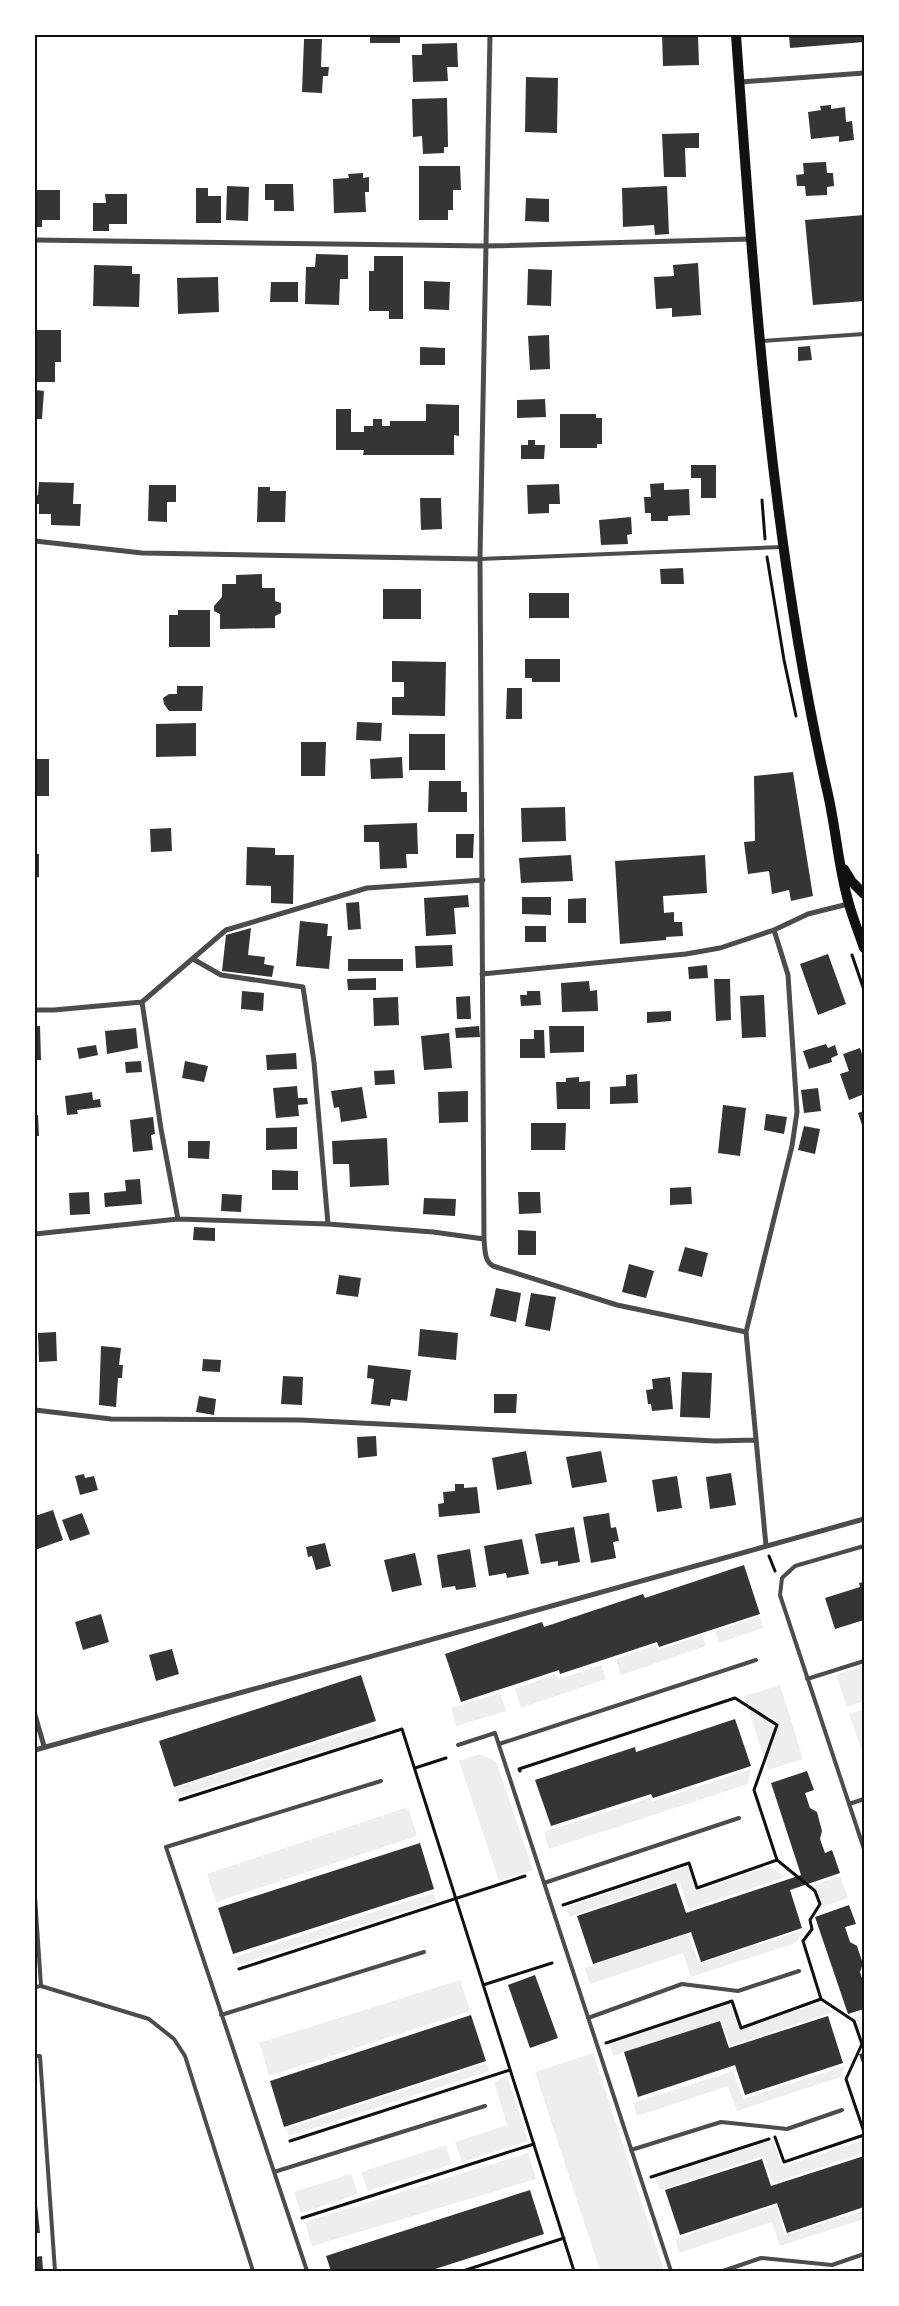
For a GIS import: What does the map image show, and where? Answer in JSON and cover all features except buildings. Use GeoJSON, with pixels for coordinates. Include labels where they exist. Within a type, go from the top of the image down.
{"type":"FeatureCollection","features":[{"type":"Feature","properties":{"kind":"main road"},"geometry":{"type":"LineString","coordinates":[[736,35],[758,342],[784,546],[808,705],[828,795],[848,904],[864,948]]}},
{"type":"Feature","properties":{"kind":"main road"},"geometry":{"type":"LineString","coordinates":[[840,862],[852,882],[864,894]]}},
{"type":"Feature","properties":{"kind":"street"},"geometry":{"type":"LineString","coordinates":[[490,35],[480,559],[484,1239],[486,1258],[488,1263],[493,1266],[617,1305],[746,1332]]}},
{"type":"Feature","properties":{"kind":"street"},"geometry":{"type":"LineString","coordinates":[[739,82],[864,73]]}},
{"type":"Feature","properties":{"kind":"street"},"geometry":{"type":"LineString","coordinates":[[35,240],[487,246],[752,239]]}},
{"type":"Feature","properties":{"kind":"street"},"geometry":{"type":"LineString","coordinates":[[35,541],[142,553],[480,559]]}},
{"type":"Feature","properties":{"kind":"street"},"geometry":{"type":"LineString","coordinates":[[35,1010],[142,1002],[226,930],[367,888],[483,880]]}},
{"type":"Feature","properties":{"kind":"street"},"geometry":{"type":"LineString","coordinates":[[482,974],[686,954],[720,948],[774,930],[808,914],[848,904]]}},
{"type":"Feature","properties":{"kind":"street"},"geometry":{"type":"LineString","coordinates":[[766,1546],[746,1332],[792,1146],[797,1112],[788,975],[774,930]]}},
{"type":"Feature","properties":{"kind":"street"},"geometry":{"type":"LineString","coordinates":[[193,959],[221,975],[303,987],[314,1062],[328,1224]]}},
{"type":"Feature","properties":{"kind":"street"},"geometry":{"type":"LineString","coordinates":[[142,1002],[161,1129],[178,1219]]}},
{"type":"Feature","properties":{"kind":"street"},"geometry":{"type":"LineString","coordinates":[[35,1234],[178,1219],[328,1224],[433,1232],[484,1239]]}},
{"type":"Feature","properties":{"kind":"street"},"geometry":{"type":"LineString","coordinates":[[35,1410],[111,1419],[301,1420],[714,1441],[755,1440]]}},
{"type":"Feature","properties":{"kind":"street"},"geometry":{"type":"LineString","coordinates":[[35,1750],[864,1519]]}},
{"type":"Feature","properties":{"kind":"street"},"geometry":{"type":"LineString","coordinates":[[35,1715],[44,1746]]}},
{"type":"Feature","properties":{"kind":"lane"},"geometry":{"type":"LineString","coordinates":[[758,342],[864,334]]}},
{"type":"Feature","properties":{"kind":"lane"},"geometry":{"type":"LineString","coordinates":[[480,559],[784,546]]}},
{"type":"Feature","properties":{"kind":"lane"},"geometry":{"type":"LineString","coordinates":[[864,1546],[795,1566],[782,1578],[780,1586],[780,1595],[864,1849]]}},
{"type":"Feature","properties":{"kind":"lane"},"geometry":{"type":"LineString","coordinates":[[499,1744],[756,1660]]}},
{"type":"Feature","properties":{"kind":"lane"},"geometry":{"type":"LineString","coordinates":[[807,1679],[864,1661]]}},
{"type":"Feature","properties":{"kind":"lane"},"geometry":{"type":"LineString","coordinates":[[458,1745],[495,1733],[671,2271]]}},
{"type":"Feature","properties":{"kind":"lane"},"geometry":{"type":"LineString","coordinates":[[307,2271],[166,1847],[381,1781]]}},
{"type":"Feature","properties":{"kind":"lane"},"geometry":{"type":"LineString","coordinates":[[849,1804],[864,1799]]}},
{"type":"Feature","properties":{"kind":"lane"},"geometry":{"type":"LineString","coordinates":[[544,1883],[739,1818]]}},
{"type":"Feature","properties":{"kind":"lane"},"geometry":{"type":"LineString","coordinates":[[35,1897],[41,1986]]}},
{"type":"Feature","properties":{"kind":"lane"},"geometry":{"type":"LineString","coordinates":[[221,2015],[424,1952]]}},
{"type":"Feature","properties":{"kind":"lane"},"geometry":{"type":"LineString","coordinates":[[588,2018],[682,1984],[738,1992],[799,1971]]}},
{"type":"Feature","properties":{"kind":"lane"},"geometry":{"type":"LineString","coordinates":[[35,1987],[41,1986],[149,2019],[174,2039],[185,2056],[252,2271]]}},
{"type":"Feature","properties":{"kind":"lane"},"geometry":{"type":"LineString","coordinates":[[35,2056],[40,2056],[55,2271]]}},
{"type":"Feature","properties":{"kind":"lane"},"geometry":{"type":"LineString","coordinates":[[274,2172],[485,2106]]}},
{"type":"Feature","properties":{"kind":"lane"},"geometry":{"type":"LineString","coordinates":[[631,2150],[721,2122],[787,2129],[842,2110]]}},
{"type":"Feature","properties":{"kind":"lane"},"geometry":{"type":"LineString","coordinates":[[723,2271],[761,2258],[832,2265],[864,2254]]}},
{"type":"Feature","properties":{"kind":"path"},"geometry":{"type":"LineString","coordinates":[[858,971],[864,969]]}},
{"type":"Feature","properties":{"kind":"path"},"geometry":{"type":"LineString","coordinates":[[766,1546],[780,1586]]}},
{"type":"Feature","properties":{"kind":"path"},"geometry":{"type":"LineString","coordinates":[[519,1769],[735,1698],[777,1725],[754,1790],[777,1860],[815,1891],[820,1904],[810,1920],[812,1930],[803,1941],[821,1999],[854,2021],[862,2044],[846,2078],[864,2133],[784,2162],[775,2137],[649,2178]]}},
{"type":"Feature","properties":{"kind":"path"},"geometry":{"type":"LineString","coordinates":[[180,1800],[402,1729],[574,2271]]}},
{"type":"Feature","properties":{"kind":"path"},"geometry":{"type":"LineString","coordinates":[[415,1768],[446,1758]]}},
{"type":"Feature","properties":{"kind":"path"},"geometry":{"type":"LineString","coordinates":[[563,1905],[689,1863],[698,1888],[777,1860]]}},
{"type":"Feature","properties":{"kind":"path"},"geometry":{"type":"LineString","coordinates":[[239,1969],[525,1876]]}},
{"type":"Feature","properties":{"kind":"path"},"geometry":{"type":"LineString","coordinates":[[483,1985],[552,1964]]}},
{"type":"Feature","properties":{"kind":"path"},"geometry":{"type":"LineString","coordinates":[[606,2043],[732,2001],[741,2028],[821,1999]]}},
{"type":"Feature","properties":{"kind":"path"},"geometry":{"type":"LineString","coordinates":[[290,2141],[510,2070]]}},
{"type":"Feature","properties":{"kind":"path"},"geometry":{"type":"LineString","coordinates":[[302,2218],[534,2144]]}},
{"type":"Feature","properties":{"kind":"path"},"geometry":{"type":"LineString","coordinates":[[464,2271],[564,2238]]}},
{"type":"Feature","properties":{"kind":"shaded area"},"geometry":{"type":"Polygon","coordinates":[[[760,1616],[763,1628],[719,1643],[715,1631],[760,1616]]]}},
{"type":"Feature","properties":{"kind":"shaded area"},"geometry":{"type":"Polygon","coordinates":[[[702,1635],[706,1646],[621,1675],[616,1659],[656,1645],[658,1650],[702,1635]]]}},
{"type":"Feature","properties":{"kind":"shaded area"},"geometry":{"type":"Polygon","coordinates":[[[601,1665],[606,1679],[521,1708],[515,1689],[556,1674],[558,1680],[601,1665]]]}},
{"type":"Feature","properties":{"kind":"shaded area"},"geometry":{"type":"Polygon","coordinates":[[[864,1665],[864,1701],[847,1707],[836,1675],[864,1665]]]}},
{"type":"Feature","properties":{"kind":"shaded area"},"geometry":{"type":"Polygon","coordinates":[[[780,1685],[803,1759],[768,1770],[744,1696],[780,1685]]]}},
{"type":"Feature","properties":{"kind":"shaded area"},"geometry":{"type":"Polygon","coordinates":[[[500,1693],[506,1711],[456,1726],[451,1708],[500,1693]]]}},
{"type":"Feature","properties":{"kind":"shaded area"},"geometry":{"type":"Polygon","coordinates":[[[864,1709],[864,1757],[849,1714],[864,1709]]]}},
{"type":"Feature","properties":{"kind":"shaded area"},"geometry":{"type":"Polygon","coordinates":[[[376,1725],[378,1734],[177,1797],[175,1788],[376,1725]]]}},
{"type":"Feature","properties":{"kind":"shaded area"},"geometry":{"type":"Polygon","coordinates":[[[480,1754],[496,1761],[533,1870],[499,1881],[459,1761],[480,1754]]]}},
{"type":"Feature","properties":{"kind":"shaded area"},"geometry":{"type":"Polygon","coordinates":[[[751,1769],[748,1784],[549,1849],[544,1832],[650,1798],[652,1802],[751,1769]]]}},
{"type":"Feature","properties":{"kind":"shaded area"},"geometry":{"type":"Polygon","coordinates":[[[408,1807],[417,1836],[216,1902],[207,1874],[408,1807]]]}},
{"type":"Feature","properties":{"kind":"shaded area"},"geometry":{"type":"Polygon","coordinates":[[[688,1866],[697,1891],[770,1866],[785,1877],[689,1909],[679,1880],[569,1917],[567,1907],[688,1866]]]}},
{"type":"Feature","properties":{"kind":"shaded area"},"geometry":{"type":"Polygon","coordinates":[[[840,1876],[848,1898],[819,1908],[811,1886],[840,1876]]]}},
{"type":"Feature","properties":{"kind":"shaded area"},"geometry":{"type":"Polygon","coordinates":[[[433,1893],[436,1901],[237,1965],[235,1957],[433,1893]]]}},
{"type":"Feature","properties":{"kind":"shaded area"},"geometry":{"type":"Polygon","coordinates":[[[803,1930],[796,1943],[691,1977],[683,1953],[590,1984],[585,1968],[688,1934],[699,1964],[803,1930]]]}},
{"type":"Feature","properties":{"kind":"shaded area"},"geometry":{"type":"Polygon","coordinates":[[[460,1980],[470,2011],[269,2076],[259,2043],[460,1980]]]}},
{"type":"Feature","properties":{"kind":"shaded area"},"geometry":{"type":"Polygon","coordinates":[[[732,2002],[741,2028],[820,2003],[834,2012],[730,2046],[721,2020],[613,2056],[609,2042],[732,2002]]]}},
{"type":"Feature","properties":{"kind":"shaded area"},"geometry":{"type":"Polygon","coordinates":[[[864,2014],[864,2045],[860,2046],[851,2019],[864,2014]]]}},
{"type":"Feature","properties":{"kind":"shaded area"},"geometry":{"type":"Polygon","coordinates":[[[593,2053],[664,2271],[600,2271],[535,2072],[593,2053]]]}},
{"type":"Feature","properties":{"kind":"shaded area"},"geometry":{"type":"Polygon","coordinates":[[[487,2063],[489,2071],[289,2136],[286,2129],[487,2063]]]}},
{"type":"Feature","properties":{"kind":"shaded area"},"geometry":{"type":"Polygon","coordinates":[[[845,2066],[841,2077],[737,2111],[728,2086],[637,2116],[633,2103],[733,2071],[743,2099],[845,2066]]]}},
{"type":"Feature","properties":{"kind":"shaded area"},"geometry":{"type":"Polygon","coordinates":[[[507,2076],[528,2141],[462,2162],[455,2142],[507,2125],[494,2082],[507,2076]]]}},
{"type":"Feature","properties":{"kind":"shaded area"},"geometry":{"type":"Polygon","coordinates":[[[773,2140],[782,2167],[863,2140],[864,2153],[773,2183],[763,2156],[660,2190],[656,2178],[773,2140]]]}},
{"type":"Feature","properties":{"kind":"shaded area"},"geometry":{"type":"Polygon","coordinates":[[[446,2145],[452,2164],[368,2191],[361,2172],[446,2145]]]}},
{"type":"Feature","properties":{"kind":"shaded area"},"geometry":{"type":"Polygon","coordinates":[[[528,2153],[536,2179],[312,2246],[305,2222],[528,2153]]]}},
{"type":"Feature","properties":{"kind":"shaded area"},"geometry":{"type":"Polygon","coordinates":[[[351,2174],[358,2194],[301,2213],[294,2192],[351,2174]]]}},
{"type":"Feature","properties":{"kind":"shaded area"},"geometry":{"type":"Polygon","coordinates":[[[776,2206],[785,2235],[864,2210],[864,2219],[780,2246],[772,2222],[679,2253],[675,2239],[776,2206]]]}}]}
